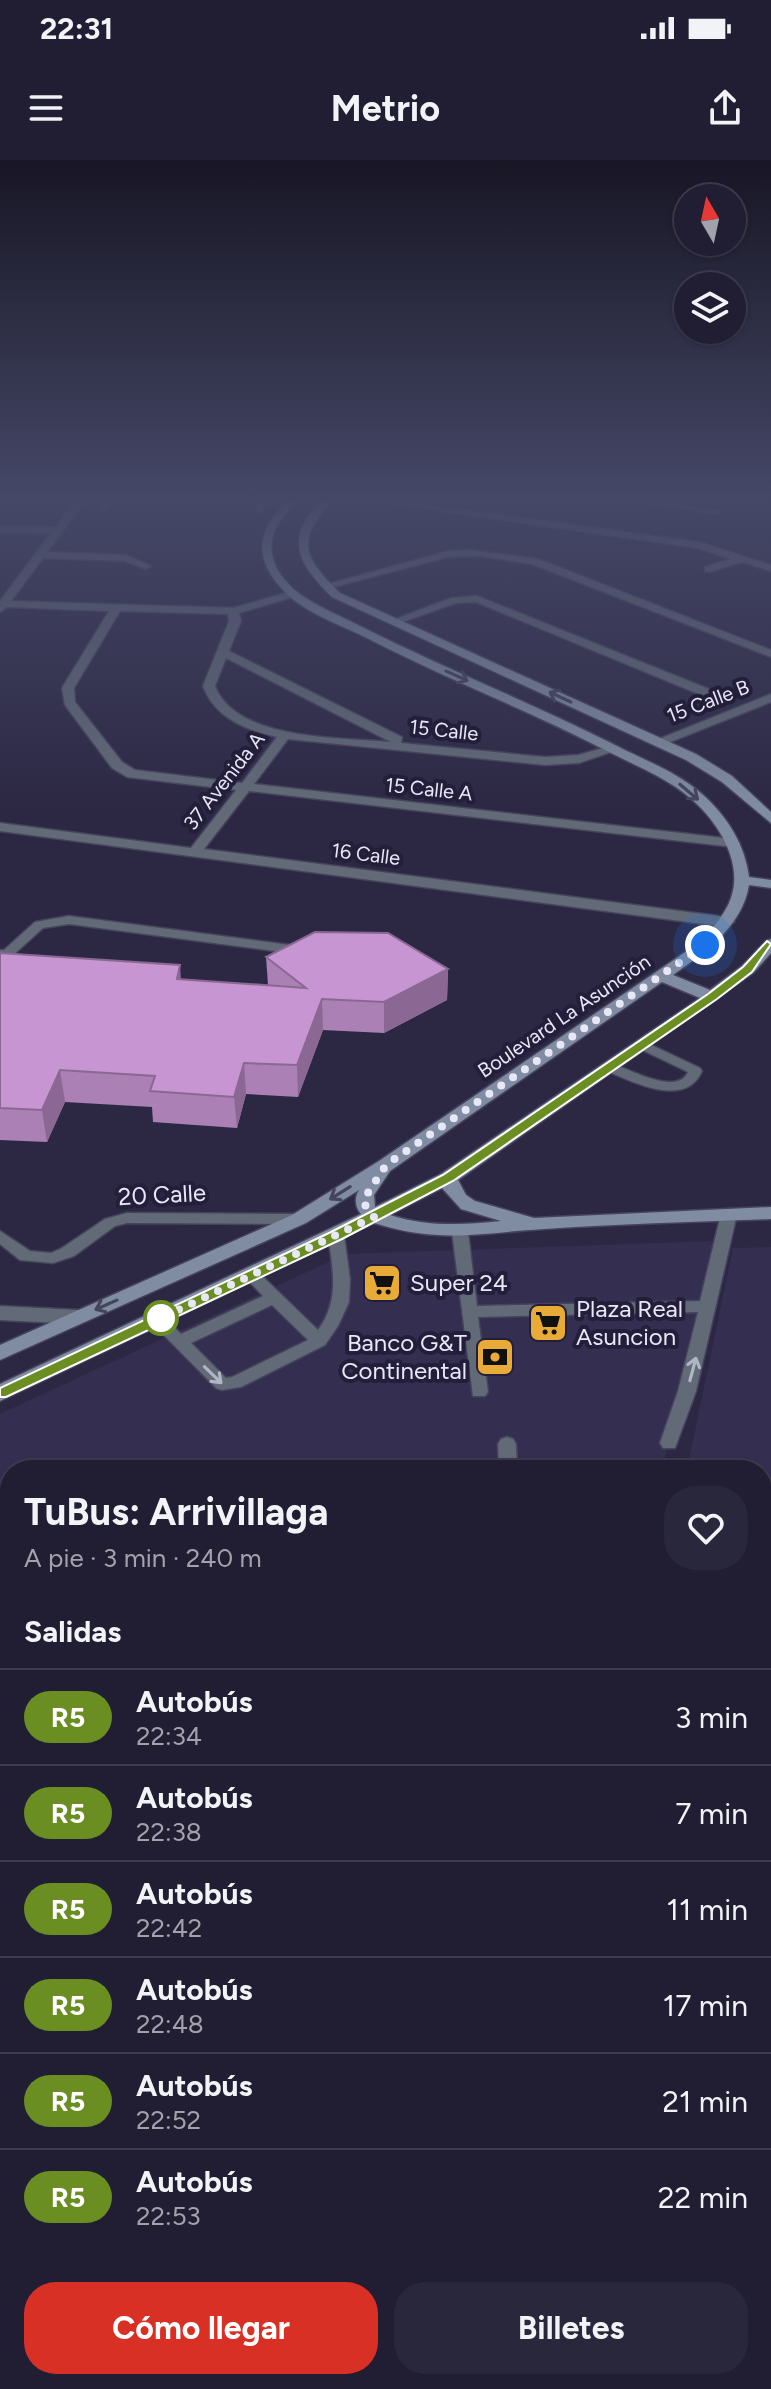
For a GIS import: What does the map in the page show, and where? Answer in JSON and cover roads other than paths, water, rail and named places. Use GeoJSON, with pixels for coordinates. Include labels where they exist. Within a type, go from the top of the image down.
{"type":"FeatureCollection","features":[{"type":"Feature","properties":{"kind":"main road"},"geometry":{"type":"LineString","coordinates":[[305,601],[414,656],[580,731],[687,788],[712,813],[733,843],[742,880],[771,884]]}},
{"type":"Feature","properties":{"kind":"main road"},"geometry":{"type":"LineString","coordinates":[[316,607],[338,601]]}},
{"type":"Feature","properties":{"kind":"main road"},"geometry":{"type":"LineString","coordinates":[[349,601],[660,741],[727,779],[771,819]]}},
{"type":"Feature","properties":{"kind":"main road"},"geometry":{"type":"LineString","coordinates":[[414,656],[449,645]]}},
{"type":"Feature","properties":{"kind":"main road"},"geometry":{"type":"LineString","coordinates":[[580,731],[611,720]]}},
{"type":"Feature","properties":{"kind":"main road","name":"Boulevard La Asunción"},"geometry":{"type":"LineString","coordinates":[[0,1353],[299,1219],[386,1165],[705,945],[726,922],[738,899],[742,880]]}},
{"type":"Feature","properties":{"kind":"main road"},"geometry":{"type":"LineString","coordinates":[[0,1393],[374,1217],[448,1178],[712,997],[748,969],[771,944]]}},
{"type":"Feature","properties":{"kind":"main road"},"geometry":{"type":"LineString","coordinates":[[662,976],[712,997]]}},
{"type":"Feature","properties":{"kind":"main road"},"geometry":{"type":"LineString","coordinates":[[386,1165],[364,1199],[366,1208],[374,1217],[406,1227],[460,1232],[541,1223],[771,1213]]}},
{"type":"Feature","properties":{"kind":"main road"},"geometry":{"type":"LineString","coordinates":[[448,1178],[455,1198],[467,1207],[541,1223]]}},
{"type":"Feature","properties":{"kind":"street"},"geometry":{"type":"LineString","coordinates":[[2,606],[233,611],[268,601]]}},
{"type":"Feature","properties":{"kind":"street"},"geometry":{"type":"LineString","coordinates":[[394,622],[452,601]]}},
{"type":"Feature","properties":{"kind":"street"},"geometry":{"type":"LineString","coordinates":[[482,601],[722,699]]}},
{"type":"Feature","properties":{"kind":"street"},"geometry":{"type":"LineString","coordinates":[[636,601],[771,654]]}},
{"type":"Feature","properties":{"kind":"street","name":"15 Calle A"},"geometry":{"type":"LineString","coordinates":[[117,607],[68,688],[69,702],[123,769],[132,774],[733,843]]}},
{"type":"Feature","properties":{"kind":"street"},"geometry":{"type":"LineString","coordinates":[[233,611],[235,621],[222,652],[408,746]]}},
{"type":"Feature","properties":{"kind":"street","name":"15 Calle"},"geometry":{"type":"LineString","coordinates":[[222,652],[210,678],[211,695],[245,725],[269,733],[557,761],[579,759],[614,749]]}},
{"type":"Feature","properties":{"kind":"street","name":"15 Calle B"},"geometry":{"type":"LineString","coordinates":[[660,741],[771,698]]}},
{"type":"Feature","properties":{"kind":"street","name":"37 Avenida A"},"geometry":{"type":"LineString","coordinates":[[195,852],[285,735]]}},
{"type":"Feature","properties":{"kind":"street"},"geometry":{"type":"LineString","coordinates":[[0,813],[5,828]]}},
{"type":"Feature","properties":{"kind":"street","name":"16 Calle"},"geometry":{"type":"LineString","coordinates":[[5,828],[726,922]]}},
{"type":"Feature","properties":{"kind":"street"},"geometry":{"type":"LineString","coordinates":[[0,1313],[78,1317]]}},
{"type":"Feature","properties":{"kind":"lane"},"geometry":{"type":"LineString","coordinates":[[0,954],[8,953],[39,925],[69,920],[312,952]]}},
{"type":"Feature","properties":{"kind":"lane"},"geometry":{"type":"LineString","coordinates":[[610,1067],[667,1087],[689,1083],[694,1077],[695,1071],[689,1067],[643,1045]]}},
{"type":"Feature","properties":{"kind":"lane"},"geometry":{"type":"LineString","coordinates":[[669,1443],[709,1306],[729,1214]]}},
{"type":"Feature","properties":{"kind":"lane","name":"20 Calle"},"geometry":{"type":"LineString","coordinates":[[0,1236],[26,1256],[38,1258],[68,1252],[110,1222],[127,1218],[299,1219]]}},
{"type":"Feature","properties":{"kind":"lane"},"geometry":{"type":"LineString","coordinates":[[460,1232],[479,1392]]}},
{"type":"Feature","properties":{"kind":"lane"},"geometry":{"type":"LineString","coordinates":[[157,1320],[222,1384],[229,1385],[319,1341],[338,1316],[344,1296],[336,1235]]}},
{"type":"Feature","properties":{"kind":"lane"},"geometry":{"type":"LineString","coordinates":[[251,1275],[319,1341]]}},
{"type":"Feature","properties":{"kind":"lane"},"geometry":{"type":"LineString","coordinates":[[179,1342],[274,1297]]}},
{"type":"Feature","properties":{"kind":"lane"},"geometry":{"type":"LineString","coordinates":[[471,1312],[709,1306]]}},
{"type":"Feature","properties":{"kind":"lane"},"geometry":{"type":"LineString","coordinates":[[507,1444],[508,1460]]}},
{"type":"Feature","properties":{"kind":"place","name":"Super 24"},"geometry":{"type":"Point","coordinates":[382,1283]}},
{"type":"Feature","properties":{"kind":"place","name":"Plaza Real Asuncion"},"geometry":{"type":"Point","coordinates":[548,1323]}},
{"type":"Feature","properties":{"kind":"place","name":"Banco G&T Continental"},"geometry":{"type":"Point","coordinates":[495,1357]}}]}
